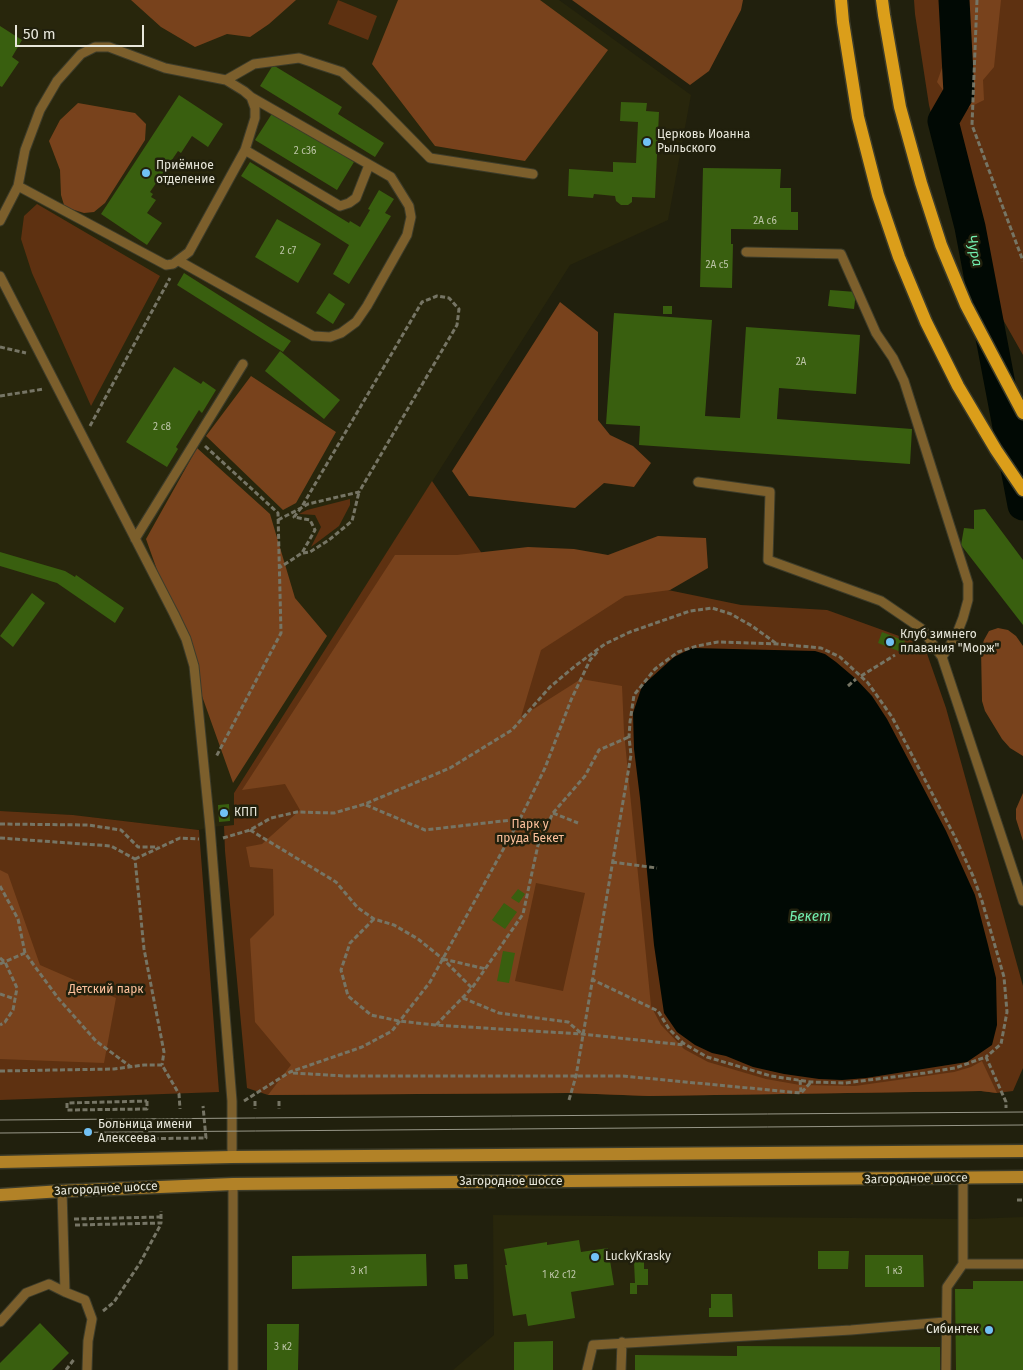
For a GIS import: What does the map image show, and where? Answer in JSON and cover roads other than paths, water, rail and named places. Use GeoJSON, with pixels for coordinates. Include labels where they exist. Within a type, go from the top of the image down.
{"type":"FeatureCollection","features":[{"type":"Feature","properties":{"kind":"main road"},"geometry":{"type":"LineString","coordinates":[[841,0],[858,117],[878,195],[899,257],[926,322],[958,386],[996,450],[1023,490]]}},
{"type":"Feature","properties":{"kind":"main road"},"geometry":{"type":"LineString","coordinates":[[882,0],[900,107],[920,183],[966,306],[1023,413]]}},
{"type":"Feature","properties":{"kind":"main road"},"geometry":{"type":"LineString","coordinates":[[0,1162],[232,1157],[1023,1151]]}},
{"type":"Feature","properties":{"kind":"main road","name":"Загородное шоссе"},"geometry":{"type":"LineString","coordinates":[[0,1195],[233,1184],[1023,1177]]}},
{"type":"Feature","properties":{"kind":"lane"},"geometry":{"type":"LineString","coordinates":[[0,221],[18,186],[25,150],[40,110],[57,81],[81,54],[95,47],[110,48],[165,68],[226,80],[251,97],[391,177],[409,206],[411,217],[407,235],[367,306],[356,322],[341,333],[330,337],[313,336],[179,261]]}},
{"type":"Feature","properties":{"kind":"lane"},"geometry":{"type":"LineString","coordinates":[[226,80],[254,64],[299,58],[342,72],[375,102],[430,158],[533,174]]}},
{"type":"Feature","properties":{"kind":"lane"},"geometry":{"type":"LineString","coordinates":[[18,186],[166,265],[173,264],[189,252],[245,150],[255,118],[255,108],[251,97]]}},
{"type":"Feature","properties":{"kind":"lane"},"geometry":{"type":"LineString","coordinates":[[245,150],[340,206],[356,198],[369,165]]}},
{"type":"Feature","properties":{"kind":"lane"},"geometry":{"type":"LineString","coordinates":[[746,252],[841,254],[876,333],[893,358],[907,390],[968,583],[968,600],[963,618],[956,636],[942,657]]}},
{"type":"Feature","properties":{"kind":"lane"},"geometry":{"type":"LineString","coordinates":[[0,276],[186,639],[194,666],[211,839],[232,1101],[232,1157]]}},
{"type":"Feature","properties":{"kind":"lane"},"geometry":{"type":"LineString","coordinates":[[135,539],[243,364]]}},
{"type":"Feature","properties":{"kind":"lane"},"geometry":{"type":"LineString","coordinates":[[698,482],[770,492],[768,560],[881,601],[922,630],[942,657],[1023,901]]}},
{"type":"Feature","properties":{"kind":"lane"},"geometry":{"type":"LineString","coordinates":[[946,1370],[945,1322],[947,1287],[963,1264],[963,1178]]}},
{"type":"Feature","properties":{"kind":"lane"},"geometry":{"type":"LineString","coordinates":[[232,1370],[233,1184]]}},
{"type":"Feature","properties":{"kind":"lane"},"geometry":{"type":"LineString","coordinates":[[62,1191],[65,1292]]}},
{"type":"Feature","properties":{"kind":"lane"},"geometry":{"type":"LineString","coordinates":[[963,1264],[1023,1264]]}},
{"type":"Feature","properties":{"kind":"lane"},"geometry":{"type":"LineString","coordinates":[[0,1322],[26,1293],[49,1284],[85,1300],[92,1319],[88,1342],[87,1370]]}},
{"type":"Feature","properties":{"kind":"lane"},"geometry":{"type":"LineString","coordinates":[[587,1370],[593,1345],[851,1330],[945,1322]]}},
{"type":"Feature","properties":{"kind":"lane"},"geometry":{"type":"LineString","coordinates":[[621,1370],[622,1342]]}},
{"type":"Feature","properties":{"kind":"water","name":"Бекет"},"geometry":{"type":"Polygon","coordinates":[[[692,648],[815,651],[825,654],[836,662],[872,696],[887,719],[946,831],[975,895],[996,978],[997,1025],[992,1045],[967,1062],[842,1080],[784,1074],[753,1067],[726,1056],[712,1053],[695,1045],[677,1032],[664,1013],[654,945],[634,749],[633,713],[642,686],[674,657],[692,648]]]}},
{"type":"Feature","properties":{"kind":"waterway","name":"Чура"},"geometry":{"type":"LineString","coordinates":[[954,0],[959,93],[943,121],[970,227],[1023,505]]}},
{"type":"Feature","properties":{"kind":"tram line"},"geometry":{"type":"LineString","coordinates":[[0,1120],[1023,1112]]}},
{"type":"Feature","properties":{"kind":"tram line"},"geometry":{"type":"LineString","coordinates":[[0,1133],[1023,1125]]}},
{"type":"Feature","properties":{"kind":"place","name":"Церковь Иоанна Рыльского"},"geometry":{"type":"Point","coordinates":[647,142]}},
{"type":"Feature","properties":{"kind":"place","name":"Приёмное отделение"},"geometry":{"type":"Point","coordinates":[146,173]}},
{"type":"Feature","properties":{"kind":"place","name":"Клуб зимнего плавания \"Морж\""},"geometry":{"type":"Point","coordinates":[890,642]}},
{"type":"Feature","properties":{"kind":"place","name":"КПП"},"geometry":{"type":"Point","coordinates":[224,813]}},
{"type":"Feature","properties":{"kind":"place","name":"Больница имени Алексеева"},"geometry":{"type":"Point","coordinates":[88,1132]}},
{"type":"Feature","properties":{"kind":"place","name":"LuckyKrasky"},"geometry":{"type":"Point","coordinates":[595,1257]}},
{"type":"Feature","properties":{"kind":"place","name":"Сибинтек"},"geometry":{"type":"Point","coordinates":[989,1330]}},
{"type":"Feature","properties":{"kind":"park label","name":"Парк у пруда Бекет"},"geometry":{"type":"Point","coordinates":[530,832]}},
{"type":"Feature","properties":{"kind":"park label","name":"Детский парк"},"geometry":{"type":"Point","coordinates":[106,990]}}]}
